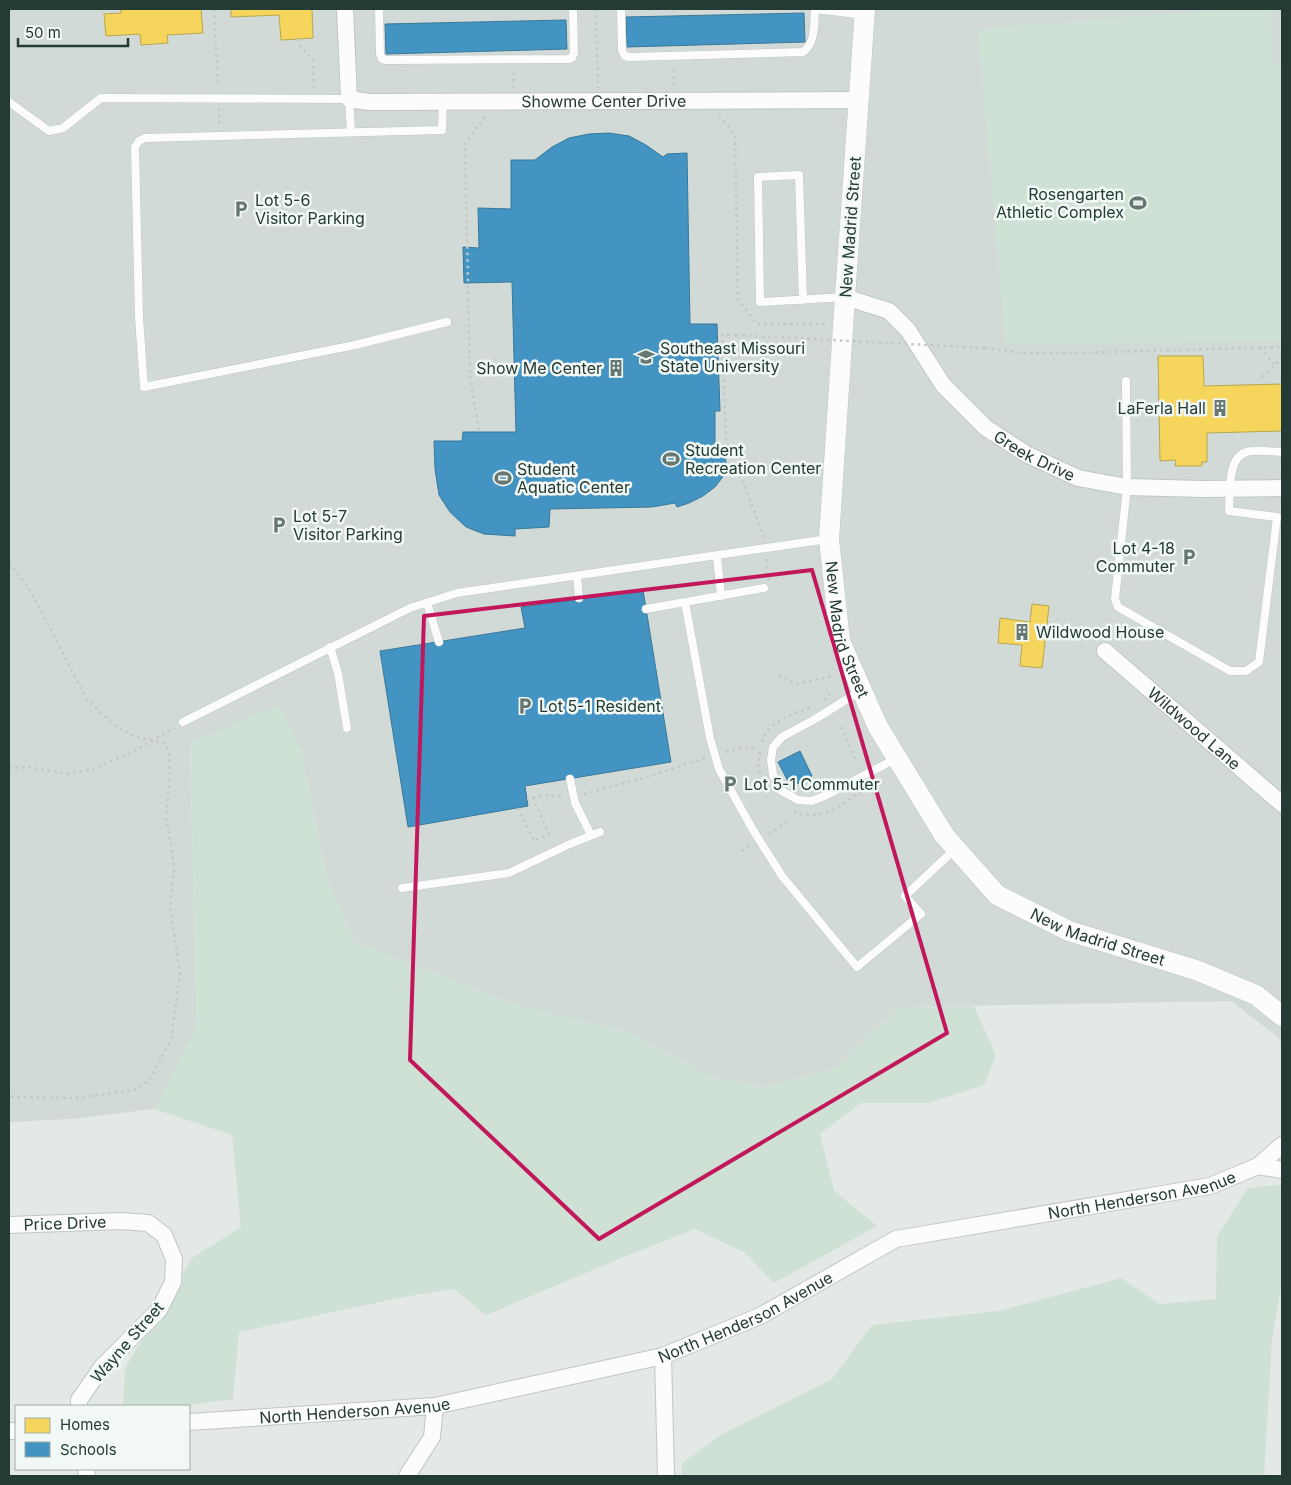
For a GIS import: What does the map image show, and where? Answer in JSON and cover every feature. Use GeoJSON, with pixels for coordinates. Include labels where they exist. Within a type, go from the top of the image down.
{"type":"FeatureCollection","features":[{"type":"Feature","properties":{"kind":"street"},"geometry":{"type":"LineString","coordinates":[[345,9],[350,98]]}},
{"type":"Feature","properties":{"kind":"street","name":"New Madrid Street"},"geometry":{"type":"LineString","coordinates":[[865,12],[830,539],[840,641],[878,727],[897,758],[944,834],[997,895],[1069,931],[1196,970],[1256,995],[1282,1016]]}},
{"type":"Feature","properties":{"kind":"street","name":"Showme Center Drive"},"geometry":{"type":"LineString","coordinates":[[350,98],[369,102],[859,100]]}},
{"type":"Feature","properties":{"kind":"street","name":"Greek Drive"},"geometry":{"type":"LineString","coordinates":[[845,297],[889,311],[908,330],[943,385],[986,428],[1026,454],[1078,478],[1128,486],[1282,488]]}},
{"type":"Feature","properties":{"kind":"street","name":"Wildwood Lane"},"geometry":{"type":"LineString","coordinates":[[1106,651],[1282,804]]}},
{"type":"Feature","properties":{"kind":"street","name":"North Henderson Avenue"},"geometry":{"type":"LineString","coordinates":[[190,1422],[435,1406],[663,1356],[760,1316],[896,1239],[1210,1186],[1258,1166],[1282,1145]]}},
{"type":"Feature","properties":{"kind":"street"},"geometry":{"type":"LineString","coordinates":[[1258,1166],[1282,1170]]}},
{"type":"Feature","properties":{"kind":"street","name":"Price Drive"},"geometry":{"type":"LineString","coordinates":[[9,1225],[121,1221]]}},
{"type":"Feature","properties":{"kind":"street","name":"Wayne Street"},"geometry":{"type":"LineString","coordinates":[[79,1405],[78,1400],[102,1367],[159,1310],[173,1282],[174,1259],[164,1235],[148,1223],[121,1221]]}},
{"type":"Feature","properties":{"kind":"street"},"geometry":{"type":"LineString","coordinates":[[663,1356],[666,1476]]}},
{"type":"Feature","properties":{"kind":"street"},"geometry":{"type":"LineString","coordinates":[[407,1476],[432,1437],[435,1406]]}},
{"type":"Feature","properties":{"kind":"lane"},"geometry":{"type":"LineString","coordinates":[[379,9],[380,54],[382,59],[386,60],[572,58],[574,53],[573,9]]}},
{"type":"Feature","properties":{"kind":"lane"},"geometry":{"type":"LineString","coordinates":[[621,9],[622,50],[625,56],[630,57],[803,52],[808,49],[812,42],[815,9],[865,12]]}},
{"type":"Feature","properties":{"kind":"lane"},"geometry":{"type":"LineString","coordinates":[[9,102],[49,131],[64,128],[101,98],[350,98],[351,132]]}},
{"type":"Feature","properties":{"kind":"lane"},"geometry":{"type":"LineString","coordinates":[[442,102],[442,130],[145,138],[139,141],[135,147],[139,317],[144,387],[355,345],[446,322]]}},
{"type":"Feature","properties":{"kind":"lane"},"geometry":{"type":"LineString","coordinates":[[803,300],[799,175],[758,177],[760,302],[803,300],[845,297]]}},
{"type":"Feature","properties":{"kind":"lane"},"geometry":{"type":"LineString","coordinates":[[1126,381],[1128,486],[1115,599],[1118,607],[1230,671],[1246,671],[1259,662],[1277,517],[1229,511],[1232,468],[1237,458],[1246,452],[1282,452]]}},
{"type":"Feature","properties":{"kind":"lane"},"geometry":{"type":"LineString","coordinates":[[183,722],[410,608],[457,593],[830,539]]}},
{"type":"Feature","properties":{"kind":"lane"},"geometry":{"type":"LineString","coordinates":[[716,556],[721,596]]}},
{"type":"Feature","properties":{"kind":"lane"},"geometry":{"type":"LineString","coordinates":[[576,576],[579,598]]}},
{"type":"Feature","properties":{"kind":"lane"},"geometry":{"type":"LineString","coordinates":[[646,608],[764,588]]}},
{"type":"Feature","properties":{"kind":"lane"},"geometry":{"type":"LineString","coordinates":[[685,602],[710,738],[720,769],[753,830],[782,876],[857,967],[920,914],[905,896],[956,848]]}},
{"type":"Feature","properties":{"kind":"lane"},"geometry":{"type":"LineString","coordinates":[[427,603],[439,642]]}},
{"type":"Feature","properties":{"kind":"lane"},"geometry":{"type":"LineString","coordinates":[[330,647],[338,673],[347,728]]}},
{"type":"Feature","properties":{"kind":"lane"},"geometry":{"type":"LineString","coordinates":[[862,690],[817,718],[782,736],[773,747],[771,760],[773,775],[780,790],[798,800],[812,801],[897,758]]}},
{"type":"Feature","properties":{"kind":"lane"},"geometry":{"type":"LineString","coordinates":[[570,779],[575,804],[591,835]]}},
{"type":"Feature","properties":{"kind":"lane"},"geometry":{"type":"LineString","coordinates":[[402,888],[509,873],[600,832]]}},
{"type":"Feature","properties":{"kind":"path"},"geometry":{"type":"LineString","coordinates":[[214,9],[220,136]]}},
{"type":"Feature","properties":{"kind":"path"},"geometry":{"type":"LineString","coordinates":[[596,9],[598,101]]}},
{"type":"Feature","properties":{"kind":"path"},"geometry":{"type":"LineString","coordinates":[[298,39],[299,45],[313,60],[314,98]]}},
{"type":"Feature","properties":{"kind":"path"},"geometry":{"type":"LineString","coordinates":[[674,56],[674,101]]}},
{"type":"Feature","properties":{"kind":"path"},"geometry":{"type":"LineString","coordinates":[[479,430],[470,377],[465,143],[487,115]]}},
{"type":"Feature","properties":{"kind":"path"},"geometry":{"type":"LineString","coordinates":[[764,537],[726,439],[722,335],[985,348],[1024,354],[1282,347]]}},
{"type":"Feature","properties":{"kind":"path"},"geometry":{"type":"LineString","coordinates":[[1260,348],[1275,365]]}},
{"type":"Feature","properties":{"kind":"path"},"geometry":{"type":"LineString","coordinates":[[1262,377],[1282,358]]}},
{"type":"Feature","properties":{"kind":"path"},"geometry":{"type":"LineString","coordinates":[[764,588],[769,581],[766,559]]}},
{"type":"Feature","properties":{"kind":"path"},"geometry":{"type":"LineString","coordinates":[[9,563],[26,584],[86,700],[118,728],[134,736],[164,743],[169,752],[170,773],[166,819],[172,845],[174,870],[170,907],[180,973],[171,1040],[149,1081],[134,1090],[77,1098],[9,1097]]}},
{"type":"Feature","properties":{"kind":"path"},"geometry":{"type":"LineString","coordinates":[[779,676],[796,684],[833,676]]}},
{"type":"Feature","properties":{"kind":"path"},"geometry":{"type":"LineString","coordinates":[[9,768],[30,767],[68,774],[90,770],[131,753],[183,722]]}},
{"type":"Feature","properties":{"kind":"path"},"geometry":{"type":"LineString","coordinates":[[841,727],[857,763]]}},
{"type":"Feature","properties":{"kind":"path"},"geometry":{"type":"LineString","coordinates":[[527,799],[548,796],[573,796],[621,785],[740,748],[757,747]]}},
{"type":"Feature","properties":{"kind":"path"},"geometry":{"type":"LineString","coordinates":[[518,808],[534,841],[549,834],[533,798]]}},
{"type":"Feature","properties":{"kind":"highlighted area"},"geometry":{"type":"Polygon","coordinates":[[[812,570],[947,1033],[599,1239],[410,1060],[424,616],[812,570]]]}},
{"type":"Feature","properties":{"kind":"shaded area","name":"Southeast Missouri State University"},"geometry":{"type":"Polygon","coordinates":[[[9,9],[1282,9],[1282,1046],[1279,1038],[1231,1001],[899,1007],[837,1068],[765,1087],[711,1077],[628,1032],[521,1007],[354,942],[325,873],[300,747],[190,744],[197,1027],[154,1109],[72,1119],[9,1122],[9,9]]]}},
{"type":"Feature","properties":{"kind":"green space","name":"Rosengarten Athletic Complex"},"geometry":{"type":"Polygon","coordinates":[[[1231,9],[1270,9],[1272,62],[1282,64],[1282,341],[1006,344],[978,29],[1231,9]]]}},
{"type":"Feature","properties":{"kind":"green space"},"geometry":{"type":"Polygon","coordinates":[[[279,705],[300,747],[325,873],[354,942],[521,1007],[628,1032],[711,1077],[765,1087],[837,1068],[899,1007],[974,1006],[996,1055],[984,1085],[928,1103],[861,1103],[820,1134],[834,1191],[877,1226],[774,1283],[745,1253],[695,1229],[486,1315],[454,1289],[409,1296],[239,1332],[233,1399],[189,1405],[123,1405],[125,1368],[192,1258],[241,1227],[232,1135],[154,1109],[197,1027],[190,743],[279,705]]]}},
{"type":"Feature","properties":{"kind":"green space"},"geometry":{"type":"Polygon","coordinates":[[[1282,1186],[1282,1281],[1272,1340],[1264,1476],[682,1476],[682,1463],[724,1433],[832,1379],[872,1325],[999,1311],[1121,1278],[1160,1304],[1216,1299],[1217,1236],[1248,1188],[1282,1186]]]}},
{"type":"Feature","properties":{"kind":"building: Homes"},"geometry":{"type":"Polygon","coordinates":[[[121,9],[201,9],[203,33],[167,35],[168,43],[141,45],[140,34],[106,36],[104,14],[121,13],[121,9]]]}},
{"type":"Feature","properties":{"kind":"building: Homes"},"geometry":{"type":"Polygon","coordinates":[[[231,9],[312,9],[313,38],[281,40],[279,15],[231,17],[231,9]]]}},
{"type":"Feature","properties":{"kind":"building: Homes","name":"LaFerla Hall"},"geometry":{"type":"Polygon","coordinates":[[[1158,356],[1203,356],[1204,386],[1282,384],[1282,431],[1207,433],[1207,462],[1202,462],[1202,466],[1175,466],[1176,460],[1160,461],[1158,356]]]}},
{"type":"Feature","properties":{"kind":"building: Homes","name":"Wildwood House"},"geometry":{"type":"Polygon","coordinates":[[[1032,604],[1049,606],[1042,668],[1020,666],[1022,645],[998,643],[1000,618],[1030,622],[1032,604]]]}},
{"type":"Feature","properties":{"kind":"building: Schools"},"geometry":{"type":"Polygon","coordinates":[[[804,13],[805,42],[627,47],[626,17],[804,13]]]}},
{"type":"Feature","properties":{"kind":"building: Schools"},"geometry":{"type":"Polygon","coordinates":[[[566,20],[567,49],[386,54],[385,24],[566,20]]]}},
{"type":"Feature","properties":{"kind":"building: Schools","name":"Show Me Center"},"geometry":{"type":"Polygon","coordinates":[[[609,133],[629,136],[663,157],[667,154],[687,153],[690,324],[717,324],[720,411],[715,411],[715,442],[722,449],[726,461],[725,474],[715,487],[703,496],[677,507],[675,503],[652,507],[550,509],[549,527],[515,529],[515,536],[484,534],[466,527],[450,512],[439,495],[435,469],[434,441],[462,441],[463,432],[516,432],[512,282],[464,283],[463,247],[479,248],[478,208],[511,209],[511,160],[535,160],[552,147],[569,138],[609,133]]]}},
{"type":"Feature","properties":{"kind":"building: Schools","name":"Lot 5-1 Resident"},"geometry":{"type":"Polygon","coordinates":[[[643,590],[671,762],[525,786],[528,806],[408,827],[380,651],[525,628],[521,607],[643,590]]]}},
{"type":"Feature","properties":{"kind":"building: Schools"},"geometry":{"type":"Polygon","coordinates":[[[800,751],[812,776],[791,787],[778,762],[800,751]]]}},
{"type":"Feature","properties":{"kind":"place","name":"Rosengarten Athletic Complex"},"geometry":{"type":"Point","coordinates":[1138,203]}},
{"type":"Feature","properties":{"kind":"place","name":"Lot 5-6 Visitor Parking"},"geometry":{"type":"Point","coordinates":[241,209]}},
{"type":"Feature","properties":{"kind":"place","name":"Southeast Missouri State University"},"geometry":{"type":"Point","coordinates":[646,357]}},
{"type":"Feature","properties":{"kind":"place","name":"Show Me Center"},"geometry":{"type":"Point","coordinates":[616,368]}},
{"type":"Feature","properties":{"kind":"place","name":"LaFerla Hall"},"geometry":{"type":"Point","coordinates":[1220,408]}},
{"type":"Feature","properties":{"kind":"place","name":"Student Recreation Center"},"geometry":{"type":"Point","coordinates":[671,459]}},
{"type":"Feature","properties":{"kind":"place","name":"Student Aquatic Center"},"geometry":{"type":"Point","coordinates":[503,478]}},
{"type":"Feature","properties":{"kind":"place","name":"Lot 5-7 Visitor Parking"},"geometry":{"type":"Point","coordinates":[279,525]}},
{"type":"Feature","properties":{"kind":"place","name":"Lot 4-18 Commuter"},"geometry":{"type":"Point","coordinates":[1189,557]}},
{"type":"Feature","properties":{"kind":"place","name":"Wildwood House"},"geometry":{"type":"Point","coordinates":[1022,632]}},
{"type":"Feature","properties":{"kind":"place","name":"Lot 5-1 Resident"},"geometry":{"type":"Point","coordinates":[525,706]}},
{"type":"Feature","properties":{"kind":"place","name":"Lot 5-1 Commuter"},"geometry":{"type":"Point","coordinates":[730,784]}}]}
